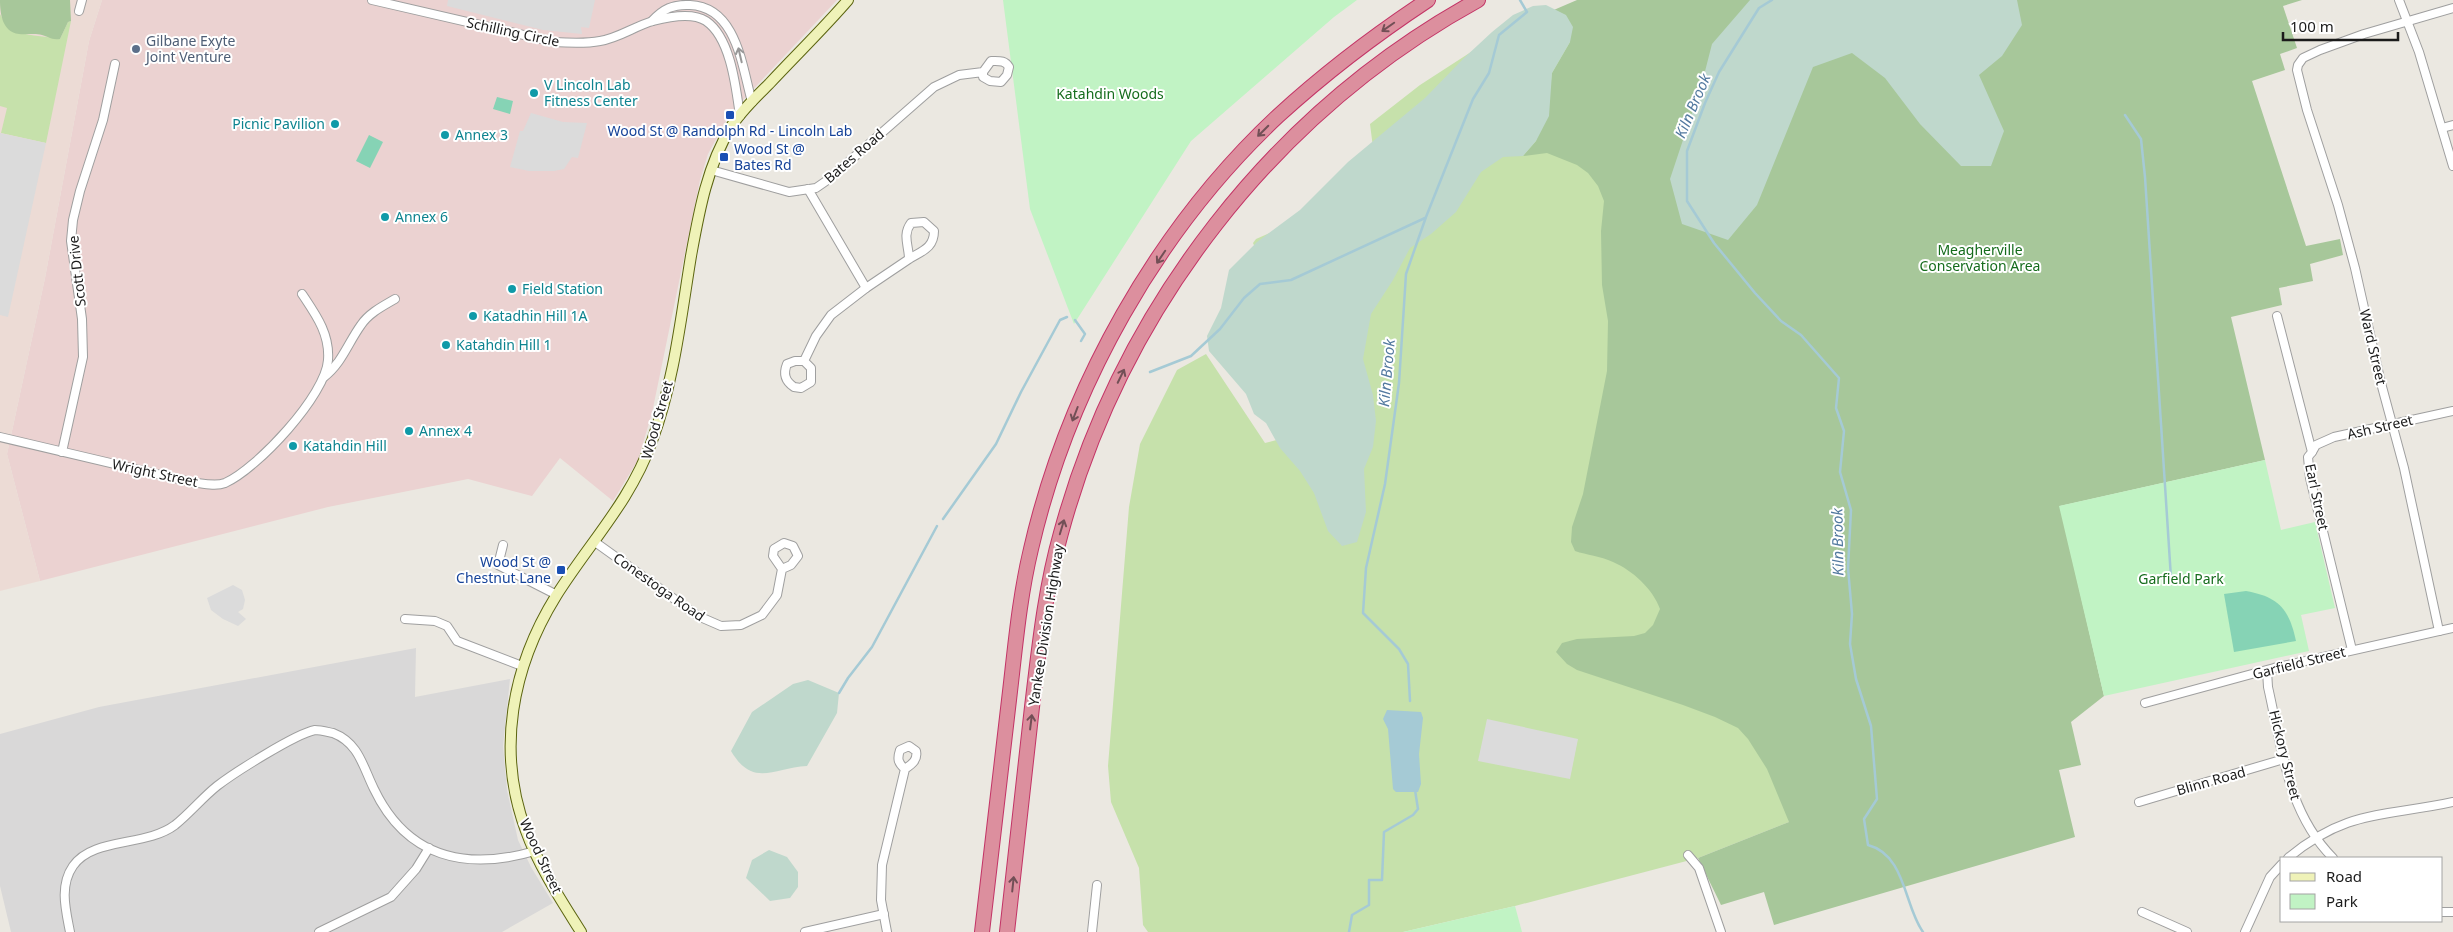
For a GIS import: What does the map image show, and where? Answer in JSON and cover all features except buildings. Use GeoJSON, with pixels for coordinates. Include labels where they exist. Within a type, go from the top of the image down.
{"type":"FeatureCollection","features":[{"type":"Feature","properties":{"kind":"highway","name":"Yankee Division Highway"},"geometry":{"type":"LineString","coordinates":[[982,932],[1017,627],[1030,551],[1057,460],[1084,393],[1114,332],[1142,284],[1177,232],[1225,173],[1277,117],[1313,85],[1362,45],[1428,0]]}},
{"type":"Feature","properties":{"kind":"highway","name":"Yankee Division Highway"},"geometry":{"type":"LineString","coordinates":[[1007,932],[1038,657],[1060,533],[1091,442],[1131,354],[1151,318],[1204,238],[1256,176],[1288,143],[1360,78],[1425,33],[1478,0]]}},
{"type":"Feature","properties":{"kind":"street"},"geometry":{"type":"LineString","coordinates":[[79,11],[82,0]]}},
{"type":"Feature","properties":{"kind":"street","name":"Schilling Circle"},"geometry":{"type":"LineString","coordinates":[[372,0],[484,27],[568,43],[600,41],[652,21],[691,17],[705,20],[715,29],[728,58],[736,87],[740,116]]}},
{"type":"Feature","properties":{"kind":"street","name":"Wood Street"},"geometry":{"type":"LineString","coordinates":[[581,932],[535,851],[519,807],[510,749],[512,717],[522,666],[536,633],[557,595],[628,494],[643,467],[654,437],[668,382],[698,217],[711,170],[732,126],[752,102],[848,0]]}},
{"type":"Feature","properties":{"kind":"street"},"geometry":{"type":"LineString","coordinates":[[2399,0],[2408,22],[2453,166]]}},
{"type":"Feature","properties":{"kind":"street","name":"Schilling Circle"},"geometry":{"type":"LineString","coordinates":[[652,21],[667,8],[680,5],[694,5],[708,10],[719,17],[730,28],[738,46],[752,102]]}},
{"type":"Feature","properties":{"kind":"street"},"geometry":{"type":"LineString","coordinates":[[2408,22],[2453,8]]}},
{"type":"Feature","properties":{"kind":"street","name":"Ward Street"},"geometry":{"type":"LineString","coordinates":[[2408,22],[2364,34],[2320,50],[2303,58],[2298,66],[2307,110],[2338,205],[2355,268],[2381,383],[2393,424],[2439,631]]}},
{"type":"Feature","properties":{"kind":"street","name":"Scott Drive"},"geometry":{"type":"LineString","coordinates":[[62,452],[83,357],[82,319],[71,241],[73,220],[80,191],[103,120],[115,64]]}},
{"type":"Feature","properties":{"kind":"street","name":"Bates Road"},"geometry":{"type":"LineString","coordinates":[[711,170],[789,192],[816,188],[829,179],[934,87],[959,75],[982,72]]}},
{"type":"Feature","properties":{"kind":"street"},"geometry":{"type":"LineString","coordinates":[[2442,128],[2453,125]]}},
{"type":"Feature","properties":{"kind":"street"},"geometry":{"type":"LineString","coordinates":[[808,190],[866,288]]}},
{"type":"Feature","properties":{"kind":"street"},"geometry":{"type":"LineString","coordinates":[[804,361],[816,336],[831,315],[866,288],[925,250],[934,238],[934,231],[924,222],[911,223],[907,228],[906,245],[909,259]]}},
{"type":"Feature","properties":{"kind":"street","name":"Wright Street"},"geometry":{"type":"LineString","coordinates":[[0,437],[191,482],[223,484],[236,477],[287,430],[313,397],[324,377],[328,360],[326,336],[321,321],[302,294]]}},
{"type":"Feature","properties":{"kind":"street"},"geometry":{"type":"LineString","coordinates":[[324,377],[338,364],[361,324],[375,311],[395,299]]}},
{"type":"Feature","properties":{"kind":"street","name":"Earl Street"},"geometry":{"type":"LineString","coordinates":[[2277,316],[2312,452],[2308,457],[2310,478],[2352,650]]}},
{"type":"Feature","properties":{"kind":"street","name":"Ash Street"},"geometry":{"type":"LineString","coordinates":[[2312,452],[2316,445],[2334,437],[2453,411]]}},
{"type":"Feature","properties":{"kind":"street","name":"Conestoga Road"},"geometry":{"type":"LineString","coordinates":[[595,542],[698,616],[721,626],[742,625],[762,615],[777,594],[782,569]]}},
{"type":"Feature","properties":{"kind":"street"},"geometry":{"type":"LineString","coordinates":[[503,545],[498,565],[557,595]]}},
{"type":"Feature","properties":{"kind":"street"},"geometry":{"type":"LineString","coordinates":[[406,619],[435,621],[447,626],[457,641],[522,666]]}},
{"type":"Feature","properties":{"kind":"street","name":"Garfield Street"},"geometry":{"type":"LineString","coordinates":[[2145,703],[2352,650],[2453,628]]}},
{"type":"Feature","properties":{"kind":"street","name":"Hickory Street"},"geometry":{"type":"LineString","coordinates":[[2267,671],[2268,687],[2290,788],[2301,816],[2332,857]]}},
{"type":"Feature","properties":{"kind":"street"},"geometry":{"type":"LineString","coordinates":[[70,932],[64,892],[73,866],[86,853],[141,840],[175,825],[218,785],[300,735],[317,730],[345,738],[356,748],[385,812],[400,827],[428,848],[459,859],[482,861],[508,859],[535,851]]}},
{"type":"Feature","properties":{"kind":"street","name":"Blinn Road"},"geometry":{"type":"LineString","coordinates":[[2139,802],[2284,759]]}},
{"type":"Feature","properties":{"kind":"street"},"geometry":{"type":"LineString","coordinates":[[887,932],[881,900],[882,865],[905,769]]}},
{"type":"Feature","properties":{"kind":"street"},"geometry":{"type":"LineString","coordinates":[[2289,857],[2316,837],[2338,826],[2373,815],[2453,802]]}},
{"type":"Feature","properties":{"kind":"street"},"geometry":{"type":"LineString","coordinates":[[319,932],[391,897],[416,869],[428,848]]}},
{"type":"Feature","properties":{"kind":"street"},"geometry":{"type":"LineString","coordinates":[[1688,855],[1699,868],[1712,899],[1721,932]]}},
{"type":"Feature","properties":{"kind":"street"},"geometry":{"type":"LineString","coordinates":[[2245,932],[2270,877],[2280,866]]}},
{"type":"Feature","properties":{"kind":"street"},"geometry":{"type":"LineString","coordinates":[[1092,932],[1096,885]]}},
{"type":"Feature","properties":{"kind":"street"},"geometry":{"type":"LineString","coordinates":[[2142,912],[2187,932]]}},
{"type":"Feature","properties":{"kind":"street"},"geometry":{"type":"LineString","coordinates":[[806,932],[884,914]]}},
{"type":"Feature","properties":{"kind":"shaded area"},"geometry":{"type":"Polygon","coordinates":[[[0,0],[102,0],[89,41],[45,278],[7,454],[40,581],[0,591],[0,0]]]}},
{"type":"Feature","properties":{"kind":"shaded area"},"geometry":{"type":"Polygon","coordinates":[[[102,0],[837,0],[743,100],[726,121],[708,154],[700,180],[652,413],[638,460],[613,501],[560,458],[532,496],[468,479],[328,507],[40,581],[7,454],[45,278],[89,41],[102,0]]]}},
{"type":"Feature","properties":{"kind":"shaded area"},"geometry":{"type":"Polygon","coordinates":[[[448,0],[595,0],[589,28],[581,27],[582,34],[543,30],[447,6],[448,0]]]}},
{"type":"Feature","properties":{"kind":"shaded area"},"geometry":{"type":"Polygon","coordinates":[[[531,113],[563,122],[587,123],[578,158],[572,157],[564,169],[554,171],[529,171],[510,167],[520,131],[523,131],[531,113]]]}},
{"type":"Feature","properties":{"kind":"shaded area"},"geometry":{"type":"Polygon","coordinates":[[[0,133],[46,143],[8,317],[0,315],[0,133]]]}},
{"type":"Feature","properties":{"kind":"shaded area"},"geometry":{"type":"Polygon","coordinates":[[[233,585],[242,590],[245,600],[243,609],[238,612],[246,619],[238,626],[223,619],[211,610],[207,598],[233,585]]]}},
{"type":"Feature","properties":{"kind":"shaded area"},"geometry":{"type":"Polygon","coordinates":[[[416,648],[415,697],[510,679],[503,746],[507,790],[518,840],[531,867],[553,903],[502,932],[11,932],[0,886],[0,734],[99,707],[416,648]]]}},
{"type":"Feature","properties":{"kind":"shaded area"},"geometry":{"type":"Polygon","coordinates":[[[1487,719],[1578,739],[1570,779],[1478,761],[1487,719]]]}},
{"type":"Feature","properties":{"kind":"green space"},"geometry":{"type":"Polygon","coordinates":[[[0,0],[70,0],[71,21],[68,22],[60,39],[52,39],[39,34],[13,32],[9,30],[3,21],[0,0]]]}},
{"type":"Feature","properties":{"kind":"green space","name":"Katahdin Woods"},"geometry":{"type":"Polygon","coordinates":[[[1003,0],[1357,0],[1334,17],[1191,141],[1074,324],[1030,209],[1003,0]]]}},
{"type":"Feature","properties":{"kind":"green space","name":"Meagherville Conservation Area"},"geometry":{"type":"Polygon","coordinates":[[[1577,0],[2302,0],[2283,6],[2297,48],[2280,54],[2285,70],[2252,81],[2306,246],[2340,239],[2343,255],[2310,264],[2313,281],[2279,288],[2282,305],[2231,317],[2265,460],[2060,506],[2104,696],[2071,722],[2081,765],[2059,770],[2075,837],[1774,925],[1764,892],[1721,905],[1698,858],[1789,822],[1767,769],[1748,739],[1738,728],[1715,717],[1577,670],[1567,664],[1556,652],[1562,643],[1577,639],[1634,636],[1645,633],[1653,625],[1660,609],[1647,587],[1634,575],[1620,565],[1608,560],[1575,551],[1571,542],[1572,527],[1583,494],[1607,371],[1608,321],[1602,285],[1601,231],[1604,201],[1598,186],[1588,173],[1577,165],[1547,153],[1523,156],[1536,141],[1550,89],[1552,73],[1570,42],[1512,28],[1577,0]]]}},
{"type":"Feature","properties":{"kind":"green space"},"geometry":{"type":"Polygon","coordinates":[[[1750,0],[2017,0],[2022,25],[2002,56],[1979,75],[2004,131],[1991,166],[1961,166],[1920,124],[1885,78],[1852,53],[1813,67],[1757,205],[1728,240],[1682,224],[1670,179],[1702,83],[1712,44],[1750,0]]]}},
{"type":"Feature","properties":{"kind":"green space"},"geometry":{"type":"Polygon","coordinates":[[[1546,5],[1566,15],[1573,27],[1570,42],[1552,73],[1549,116],[1536,141],[1523,156],[1503,157],[1481,172],[1456,212],[1431,234],[1410,248],[1393,280],[1371,314],[1363,359],[1373,395],[1376,421],[1373,447],[1364,469],[1366,512],[1357,542],[1342,546],[1328,531],[1314,493],[1300,471],[1280,448],[1266,423],[1254,414],[1246,394],[1209,351],[1207,336],[1221,308],[1229,270],[1257,242],[1300,210],[1348,162],[1425,98],[1492,32],[1513,15],[1533,6],[1546,5]]]}},
{"type":"Feature","properties":{"kind":"green space"},"geometry":{"type":"Polygon","coordinates":[[[1687,9],[1741,361],[1789,822],[1698,858],[1515,906],[1403,932],[1148,932],[1143,925],[1139,868],[1111,802],[1108,766],[1129,507],[1140,444],[1177,370],[1206,354],[1265,443],[1333,425],[1253,243],[1256,239],[1378,186],[1370,124],[1420,85],[1488,41],[1687,9]]]}},
{"type":"Feature","properties":{"kind":"green space"},"geometry":{"type":"Polygon","coordinates":[[[0,14],[11,28],[18,32],[60,39],[68,22],[71,21],[46,143],[1,133],[7,108],[0,106],[0,14]]]}},
{"type":"Feature","properties":{"kind":"green space"},"geometry":{"type":"Polygon","coordinates":[[[497,97],[513,101],[510,114],[493,109],[497,97]]]}},
{"type":"Feature","properties":{"kind":"green space"},"geometry":{"type":"Polygon","coordinates":[[[369,135],[383,142],[370,168],[356,161],[369,135]]]}},
{"type":"Feature","properties":{"kind":"green space","name":"Garfield Park"},"geometry":{"type":"Polygon","coordinates":[[[2265,460],[2281,530],[2315,522],[2335,608],[2301,615],[2309,651],[2104,696],[2059,506],[2265,460]]]}},
{"type":"Feature","properties":{"kind":"green space"},"geometry":{"type":"Polygon","coordinates":[[[2246,591],[2267,597],[2281,606],[2290,621],[2296,641],[2234,652],[2224,594],[2246,591]]]}},
{"type":"Feature","properties":{"kind":"green space"},"geometry":{"type":"Polygon","coordinates":[[[808,680],[839,693],[837,713],[807,766],[764,773],[756,773],[747,769],[731,751],[752,712],[793,684],[808,680]]]}},
{"type":"Feature","properties":{"kind":"green space"},"geometry":{"type":"Polygon","coordinates":[[[769,850],[787,857],[798,872],[798,887],[790,898],[770,901],[746,878],[752,860],[769,850]]]}},
{"type":"Feature","properties":{"kind":"green space"},"geometry":{"type":"Polygon","coordinates":[[[1515,906],[1522,932],[1403,932],[1515,906]]]}},
{"type":"Feature","properties":{"kind":"water"},"geometry":{"type":"Polygon","coordinates":[[[1387,710],[1421,712],[1423,718],[1419,754],[1421,784],[1418,792],[1396,792],[1393,789],[1388,729],[1383,719],[1387,710]]]}},
{"type":"Feature","properties":{"kind":"waterway","name":"Kiln Brook"},"geometry":{"type":"LineString","coordinates":[[1410,701],[1408,664],[1399,649],[1363,613],[1366,568],[1385,484],[1399,383],[1406,274],[1426,217],[1473,99],[1489,73],[1499,35],[1527,12],[1520,0]]}},
{"type":"Feature","properties":{"kind":"waterway","name":"Kiln Brook"},"geometry":{"type":"LineString","coordinates":[[1772,0],[1759,8],[1719,72],[1705,103],[1687,151],[1687,201],[1714,243],[1755,293],[1781,321],[1801,335],[1839,378],[1836,408],[1844,431],[1840,472],[1851,510],[1848,568],[1852,614],[1850,644],[1856,679],[1871,726],[1877,799],[1864,819],[1868,845],[1890,859],[1897,870],[1923,932]]}},
{"type":"Feature","properties":{"kind":"waterway"},"geometry":{"type":"LineString","coordinates":[[2125,115],[2141,139],[2145,177],[2171,578]]}},
{"type":"Feature","properties":{"kind":"waterway"},"geometry":{"type":"LineString","coordinates":[[1150,372],[1191,356],[1220,329],[1244,298],[1260,284],[1291,280],[1425,218]]}},
{"type":"Feature","properties":{"kind":"waterway"},"geometry":{"type":"LineString","coordinates":[[943,519],[996,444],[1021,392],[1060,320],[1067,317]]}},
{"type":"Feature","properties":{"kind":"waterway"},"geometry":{"type":"LineString","coordinates":[[1075,320],[1085,334],[1081,341]]}},
{"type":"Feature","properties":{"kind":"waterway"},"geometry":{"type":"LineString","coordinates":[[839,693],[872,647],[937,526]]}},
{"type":"Feature","properties":{"kind":"waterway","name":"Kiln Brook"},"geometry":{"type":"LineString","coordinates":[[1349,932],[1352,915],[1369,905],[1369,880],[1382,880],[1384,832],[1413,815],[1418,809],[1415,790]]}},
{"type":"Feature","properties":{"kind":"place","name":"Gilbane Exyte Joint Venture"},"geometry":{"type":"Point","coordinates":[136,49]}},
{"type":"Feature","properties":{"kind":"place","name":"V Lincoln Lab Fitness Center"},"geometry":{"type":"Point","coordinates":[534,93]}},
{"type":"Feature","properties":{"kind":"place","name":"Wood St @ Randolph Rd - Lincoln Lab"},"geometry":{"type":"Point","coordinates":[730,115]}},
{"type":"Feature","properties":{"kind":"place","name":"Picnic Pavilion"},"geometry":{"type":"Point","coordinates":[335,124]}},
{"type":"Feature","properties":{"kind":"place","name":"Annex 3"},"geometry":{"type":"Point","coordinates":[445,135]}},
{"type":"Feature","properties":{"kind":"place","name":"Wood St @ Bates Rd"},"geometry":{"type":"Point","coordinates":[724,157]}},
{"type":"Feature","properties":{"kind":"place","name":"Annex 6"},"geometry":{"type":"Point","coordinates":[385,217]}},
{"type":"Feature","properties":{"kind":"place","name":"Field Station"},"geometry":{"type":"Point","coordinates":[512,289]}},
{"type":"Feature","properties":{"kind":"place","name":"Katadhin Hill 1A"},"geometry":{"type":"Point","coordinates":[473,316]}},
{"type":"Feature","properties":{"kind":"place","name":"Katahdin Hill 1"},"geometry":{"type":"Point","coordinates":[446,345]}},
{"type":"Feature","properties":{"kind":"place","name":"Annex 4"},"geometry":{"type":"Point","coordinates":[409,431]}},
{"type":"Feature","properties":{"kind":"place","name":"Katahdin Hill"},"geometry":{"type":"Point","coordinates":[293,446]}},
{"type":"Feature","properties":{"kind":"place","name":"Wood St @ Chestnut Lane"},"geometry":{"type":"Point","coordinates":[561,570]}}]}
